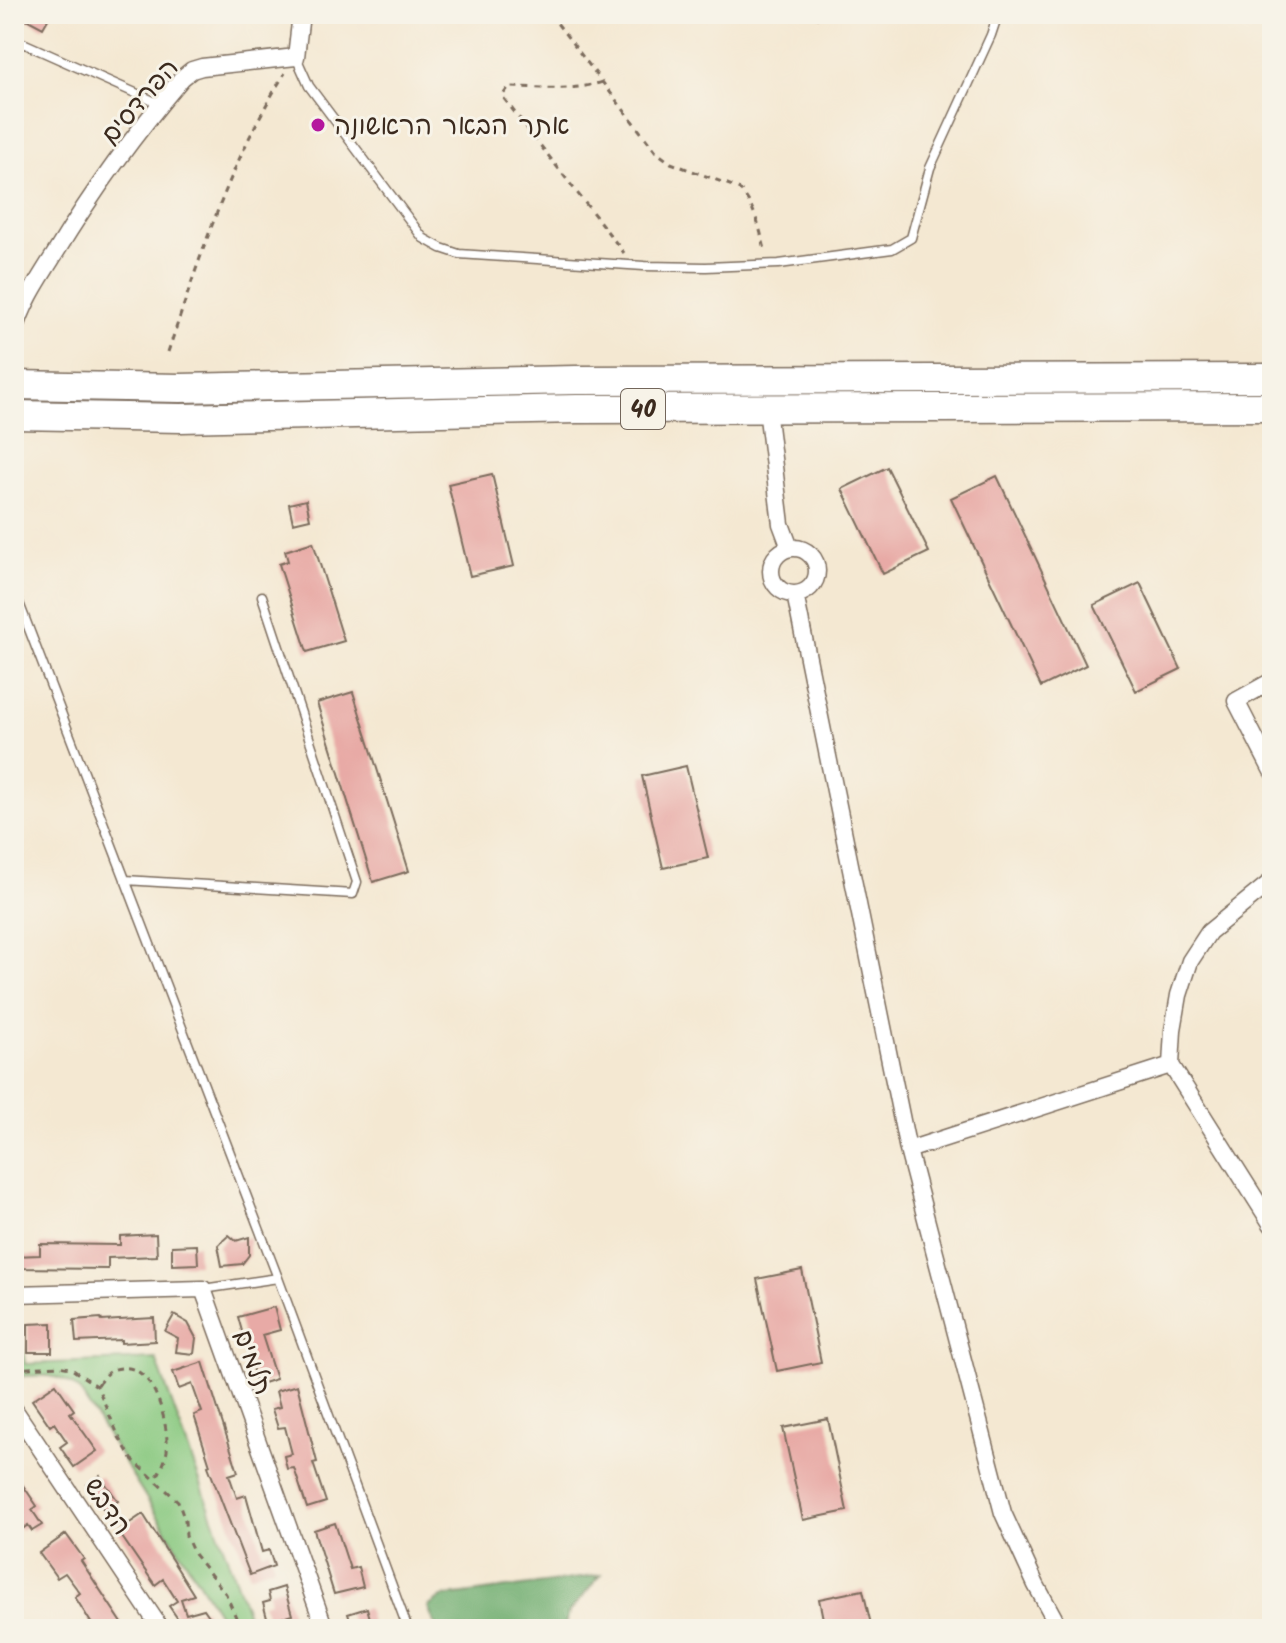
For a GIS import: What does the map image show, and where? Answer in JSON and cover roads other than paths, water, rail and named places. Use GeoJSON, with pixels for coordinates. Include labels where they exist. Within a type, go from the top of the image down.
{"type":"FeatureCollection","features":[{"type":"Feature","properties":{"kind":"highway","name":"40"},"geometry":{"type":"LineString","coordinates":[[14,385],[180,388],[576,380],[1272,378]]}},
{"type":"Feature","properties":{"kind":"highway","name":"40"},"geometry":{"type":"LineString","coordinates":[[14,415],[181,418],[577,409],[1272,407]]}},
{"type":"Feature","properties":{"kind":"street"},"geometry":{"type":"LineString","coordinates":[[296,57],[301,14]]}},
{"type":"Feature","properties":{"kind":"street","name":"הפרדסים"},"geometry":{"type":"LineString","coordinates":[[14,334],[24,305],[89,202],[161,105],[192,70],[234,62],[296,57]]}},
{"type":"Feature","properties":{"kind":"street"},"geometry":{"type":"LineString","coordinates":[[767,409],[781,524],[790,548]]}},
{"type":"Feature","properties":{"kind":"street"},"geometry":{"type":"LineString","coordinates":[[790,548],[798,548],[811,555],[818,568],[814,583],[803,593],[780,590],[772,577],[771,569],[777,555],[790,548]]}},
{"type":"Feature","properties":{"kind":"street"},"geometry":{"type":"LineString","coordinates":[[795,594],[908,1150],[1003,1513],[1060,1629]]}},
{"type":"Feature","properties":{"kind":"street"},"geometry":{"type":"LineString","coordinates":[[1272,681],[1236,701],[1272,771]]}},
{"type":"Feature","properties":{"kind":"street"},"geometry":{"type":"LineString","coordinates":[[1272,881],[1209,932],[1190,961],[1177,1006],[1171,1065],[1272,1225]]}},
{"type":"Feature","properties":{"kind":"street"},"geometry":{"type":"LineString","coordinates":[[908,1150],[1171,1065]]}},
{"type":"Feature","properties":{"kind":"street"},"geometry":{"type":"LineString","coordinates":[[14,1294],[203,1289]]}},
{"type":"Feature","properties":{"kind":"street","name":"תלמים"},"geometry":{"type":"LineString","coordinates":[[203,1289],[325,1629]]}},
{"type":"Feature","properties":{"kind":"street","name":"הדבש"},"geometry":{"type":"LineString","coordinates":[[14,1409],[161,1629]]}},
{"type":"Feature","properties":{"kind":"lane"},"geometry":{"type":"LineString","coordinates":[[296,57],[309,86],[423,238],[441,248],[459,254],[634,265],[706,267],[769,264],[892,249],[911,238],[930,168],[998,14]]}},
{"type":"Feature","properties":{"kind":"lane"},"geometry":{"type":"LineString","coordinates":[[14,39],[161,105]]}},
{"type":"Feature","properties":{"kind":"lane"},"geometry":{"type":"LineString","coordinates":[[14,590],[278,1278],[408,1629]]}},
{"type":"Feature","properties":{"kind":"lane"},"geometry":{"type":"LineString","coordinates":[[125,880],[353,894],[357,882],[262,596]]}},
{"type":"Feature","properties":{"kind":"lane"},"geometry":{"type":"LineString","coordinates":[[203,1289],[278,1278]]}},
{"type":"Feature","properties":{"kind":"place","name":"אתר הבאר הראשונה"},"geometry":{"type":"Point","coordinates":[318,125]}}]}
